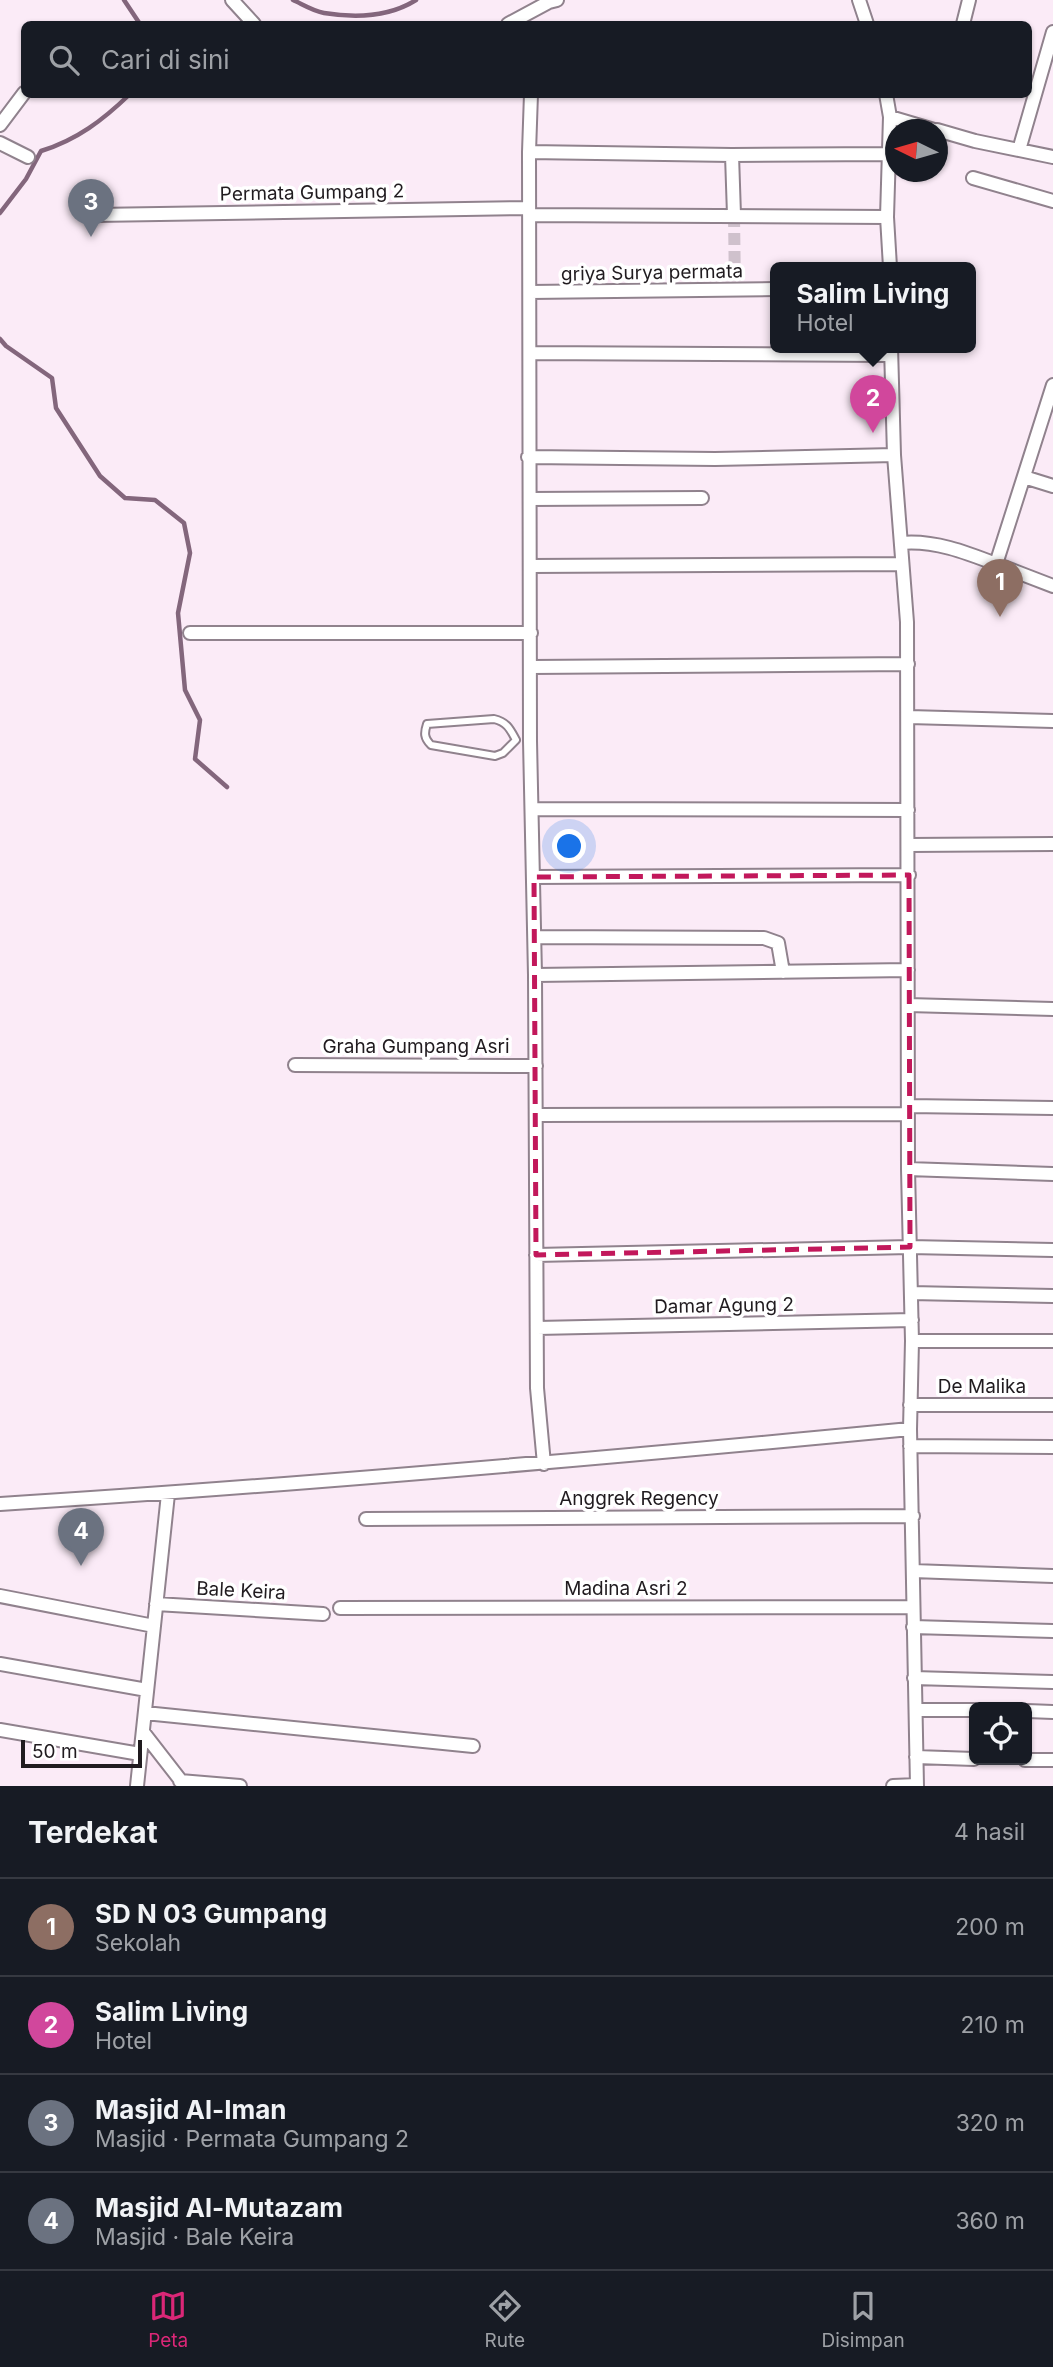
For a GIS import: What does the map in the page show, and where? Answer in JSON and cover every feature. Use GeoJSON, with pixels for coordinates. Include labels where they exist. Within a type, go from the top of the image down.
{"type":"FeatureCollection","features":[{"type":"Feature","properties":{"kind":"street"},"geometry":{"type":"LineString","coordinates":[[232,0],[251,21]]}},
{"type":"Feature","properties":{"kind":"street"},"geometry":{"type":"LineString","coordinates":[[530,18],[557,0]]}},
{"type":"Feature","properties":{"kind":"street"},"geometry":{"type":"LineString","coordinates":[[859,0],[866,21]]}},
{"type":"Feature","properties":{"kind":"street"},"geometry":{"type":"LineString","coordinates":[[964,21],[970,0]]}},
{"type":"Feature","properties":{"kind":"street"},"geometry":{"type":"LineString","coordinates":[[1019,150],[1053,32]]}},
{"type":"Feature","properties":{"kind":"street"},"geometry":{"type":"LineString","coordinates":[[0,125],[21,97]]}},
{"type":"Feature","properties":{"kind":"street"},"geometry":{"type":"LineString","coordinates":[[531,98],[528,457],[530,741],[535,937],[537,1388],[544,1464]]}},
{"type":"Feature","properties":{"kind":"street"},"geometry":{"type":"LineString","coordinates":[[887,98],[890,117],[897,119]]}},
{"type":"Feature","properties":{"kind":"street"},"geometry":{"type":"LineString","coordinates":[[948,133],[1053,158]]}},
{"type":"Feature","properties":{"kind":"street"},"geometry":{"type":"LineString","coordinates":[[2,149],[28,157]]}},
{"type":"Feature","properties":{"kind":"street"},"geometry":{"type":"LineString","coordinates":[[529,152],[885,154]]}},
{"type":"Feature","properties":{"kind":"street"},"geometry":{"type":"LineString","coordinates":[[732,155],[734,215]]}},
{"type":"Feature","properties":{"kind":"street"},"geometry":{"type":"LineString","coordinates":[[973,178],[1053,201]]}},
{"type":"Feature","properties":{"kind":"street"},"geometry":{"type":"LineString","coordinates":[[887,182],[890,262]]}},
{"type":"Feature","properties":{"kind":"street","name":"Permata Gumpang 2"},"geometry":{"type":"LineString","coordinates":[[95,215],[529,211],[887,217]]}},
{"type":"Feature","properties":{"kind":"street","name":"griya Surya permata"},"geometry":{"type":"LineString","coordinates":[[530,292],[770,289]]}},
{"type":"Feature","properties":{"kind":"street"},"geometry":{"type":"LineString","coordinates":[[530,353],[770,352]]}},
{"type":"Feature","properties":{"kind":"street"},"geometry":{"type":"LineString","coordinates":[[890,353],[908,664],[908,1169],[912,1320],[910,1446],[917,1786],[893,1786]]}},
{"type":"Feature","properties":{"kind":"street"},"geometry":{"type":"LineString","coordinates":[[996,564],[1053,385]]}},
{"type":"Feature","properties":{"kind":"street"},"geometry":{"type":"LineString","coordinates":[[528,457],[715,459],[894,455]]}},
{"type":"Feature","properties":{"kind":"street"},"geometry":{"type":"LineString","coordinates":[[1024,477],[1053,486]]}},
{"type":"Feature","properties":{"kind":"street"},"geometry":{"type":"LineString","coordinates":[[530,499],[702,498]]}},
{"type":"Feature","properties":{"kind":"street"},"geometry":{"type":"LineString","coordinates":[[901,543],[952,548],[1053,586]]}},
{"type":"Feature","properties":{"kind":"street"},"geometry":{"type":"LineString","coordinates":[[530,566],[902,564]]}},
{"type":"Feature","properties":{"kind":"street"},"geometry":{"type":"LineString","coordinates":[[190,633],[531,633]]}},
{"type":"Feature","properties":{"kind":"street"},"geometry":{"type":"LineString","coordinates":[[531,667],[908,664]]}},
{"type":"Feature","properties":{"kind":"street"},"geometry":{"type":"LineString","coordinates":[[908,718],[1053,721]]}},
{"type":"Feature","properties":{"kind":"street"},"geometry":{"type":"LineString","coordinates":[[533,809],[908,810]]}},
{"type":"Feature","properties":{"kind":"street"},"geometry":{"type":"LineString","coordinates":[[909,845],[1053,845]]}},
{"type":"Feature","properties":{"kind":"street"},"geometry":{"type":"LineString","coordinates":[[534,877],[909,875]]}},
{"type":"Feature","properties":{"kind":"street"},"geometry":{"type":"LineString","coordinates":[[535,937],[764,937],[778,943],[783,972]]}},
{"type":"Feature","properties":{"kind":"street"},"geometry":{"type":"LineString","coordinates":[[535,975],[908,970]]}},
{"type":"Feature","properties":{"kind":"street"},"geometry":{"type":"LineString","coordinates":[[908,1005],[1053,1009]]}},
{"type":"Feature","properties":{"kind":"street","name":"Graha Gumpang Asri"},"geometry":{"type":"LineString","coordinates":[[295,1065],[536,1066]]}},
{"type":"Feature","properties":{"kind":"street"},"geometry":{"type":"LineString","coordinates":[[536,1115],[1053,1108]]}},
{"type":"Feature","properties":{"kind":"street"},"geometry":{"type":"LineString","coordinates":[[908,1169],[1053,1174]]}},
{"type":"Feature","properties":{"kind":"street"},"geometry":{"type":"LineString","coordinates":[[536,1255],[910,1247],[1053,1250]]}},
{"type":"Feature","properties":{"kind":"street"},"geometry":{"type":"LineString","coordinates":[[911,1293],[1053,1296]]}},
{"type":"Feature","properties":{"kind":"street","name":"Damar Agung 2"},"geometry":{"type":"LineString","coordinates":[[537,1328],[912,1320]]}},
{"type":"Feature","properties":{"kind":"street"},"geometry":{"type":"LineString","coordinates":[[912,1341],[1053,1341]]}},
{"type":"Feature","properties":{"kind":"street","name":"De Malika"},"geometry":{"type":"LineString","coordinates":[[910,1405],[1053,1405]]}},
{"type":"Feature","properties":{"kind":"street"},"geometry":{"type":"LineString","coordinates":[[0,1504],[168,1494],[544,1464],[910,1429]]}},
{"type":"Feature","properties":{"kind":"street"},"geometry":{"type":"LineString","coordinates":[[910,1446],[1053,1447]]}},
{"type":"Feature","properties":{"kind":"street"},"geometry":{"type":"LineString","coordinates":[[137,1786],[168,1494]]}},
{"type":"Feature","properties":{"kind":"street","name":"Anggrek Regency"},"geometry":{"type":"LineString","coordinates":[[366,1518],[913,1516]]}},
{"type":"Feature","properties":{"kind":"street"},"geometry":{"type":"LineString","coordinates":[[913,1571],[1053,1576]]}},
{"type":"Feature","properties":{"kind":"street"},"geometry":{"type":"LineString","coordinates":[[0,1596],[154,1626]]}},
{"type":"Feature","properties":{"kind":"street","name":"Bale Keira"},"geometry":{"type":"LineString","coordinates":[[156,1604],[323,1614]]}},
{"type":"Feature","properties":{"kind":"street","name":"Madina Asri 2"},"geometry":{"type":"LineString","coordinates":[[340,1608],[913,1607]]}},
{"type":"Feature","properties":{"kind":"street"},"geometry":{"type":"LineString","coordinates":[[913,1627],[1053,1631]]}},
{"type":"Feature","properties":{"kind":"street"},"geometry":{"type":"LineString","coordinates":[[0,1664],[147,1690]]}},
{"type":"Feature","properties":{"kind":"street"},"geometry":{"type":"LineString","coordinates":[[915,1678],[1053,1682]]}},
{"type":"Feature","properties":{"kind":"street"},"geometry":{"type":"LineString","coordinates":[[916,1710],[969,1710]]}},
{"type":"Feature","properties":{"kind":"street"},"geometry":{"type":"LineString","coordinates":[[1032,1711],[1053,1712]]}},
{"type":"Feature","properties":{"kind":"street"},"geometry":{"type":"LineString","coordinates":[[145,1713],[473,1746]]}},
{"type":"Feature","properties":{"kind":"street"},"geometry":{"type":"LineString","coordinates":[[0,1730],[141,1754]]}},
{"type":"Feature","properties":{"kind":"street"},"geometry":{"type":"LineString","coordinates":[[143,1732],[183,1783],[240,1786]]}},
{"type":"Feature","properties":{"kind":"street"},"geometry":{"type":"LineString","coordinates":[[916,1758],[969,1759]]}},
{"type":"Feature","properties":{"kind":"street"},"geometry":{"type":"LineString","coordinates":[[1032,1760],[1053,1760]]}},
{"type":"Feature","properties":{"kind":"lane"},"geometry":{"type":"LineString","coordinates":[[516,740],[509,726],[494,719],[427,724],[424,732],[425,740],[430,745],[495,756],[503,753],[516,740],[530,741]]}},
{"type":"Feature","properties":{"kind":"highlighted area"},"geometry":{"type":"Polygon","coordinates":[[[909,875],[910,1247],[536,1255],[534,877],[909,875]]]}},
{"type":"Feature","properties":{"kind":"waterway"},"geometry":{"type":"LineString","coordinates":[[124,0],[138,21]]}},
{"type":"Feature","properties":{"kind":"waterway"},"geometry":{"type":"LineString","coordinates":[[293,0],[324,13],[360,16],[395,10],[416,0]]}},
{"type":"Feature","properties":{"kind":"waterway"},"geometry":{"type":"LineString","coordinates":[[0,213],[26,179],[41,151],[89,128],[126,98]]}},
{"type":"Feature","properties":{"kind":"waterway"},"geometry":{"type":"LineString","coordinates":[[0,339],[52,378],[56,408],[100,476],[125,498],[155,500],[184,523],[190,553],[178,613],[185,690],[200,720],[195,759],[227,787]]}},
{"type":"Feature","properties":{"kind":"tunnel"},"geometry":{"type":"LineString","coordinates":[[734,215],[735,290]]}},
{"type":"Feature","properties":{"kind":"place","name":"Masjid Al-Iman"},"geometry":{"type":"Point","coordinates":[91,237]}},
{"type":"Feature","properties":{"kind":"place","name":"Salim Living"},"geometry":{"type":"Point","coordinates":[873,433]}},
{"type":"Feature","properties":{"kind":"place","name":"SD N 03 Gumpang"},"geometry":{"type":"Point","coordinates":[1000,617]}},
{"type":"Feature","properties":{"kind":"place","name":"Masjid Al-Mutazam"},"geometry":{"type":"Point","coordinates":[81,1566]}}]}
